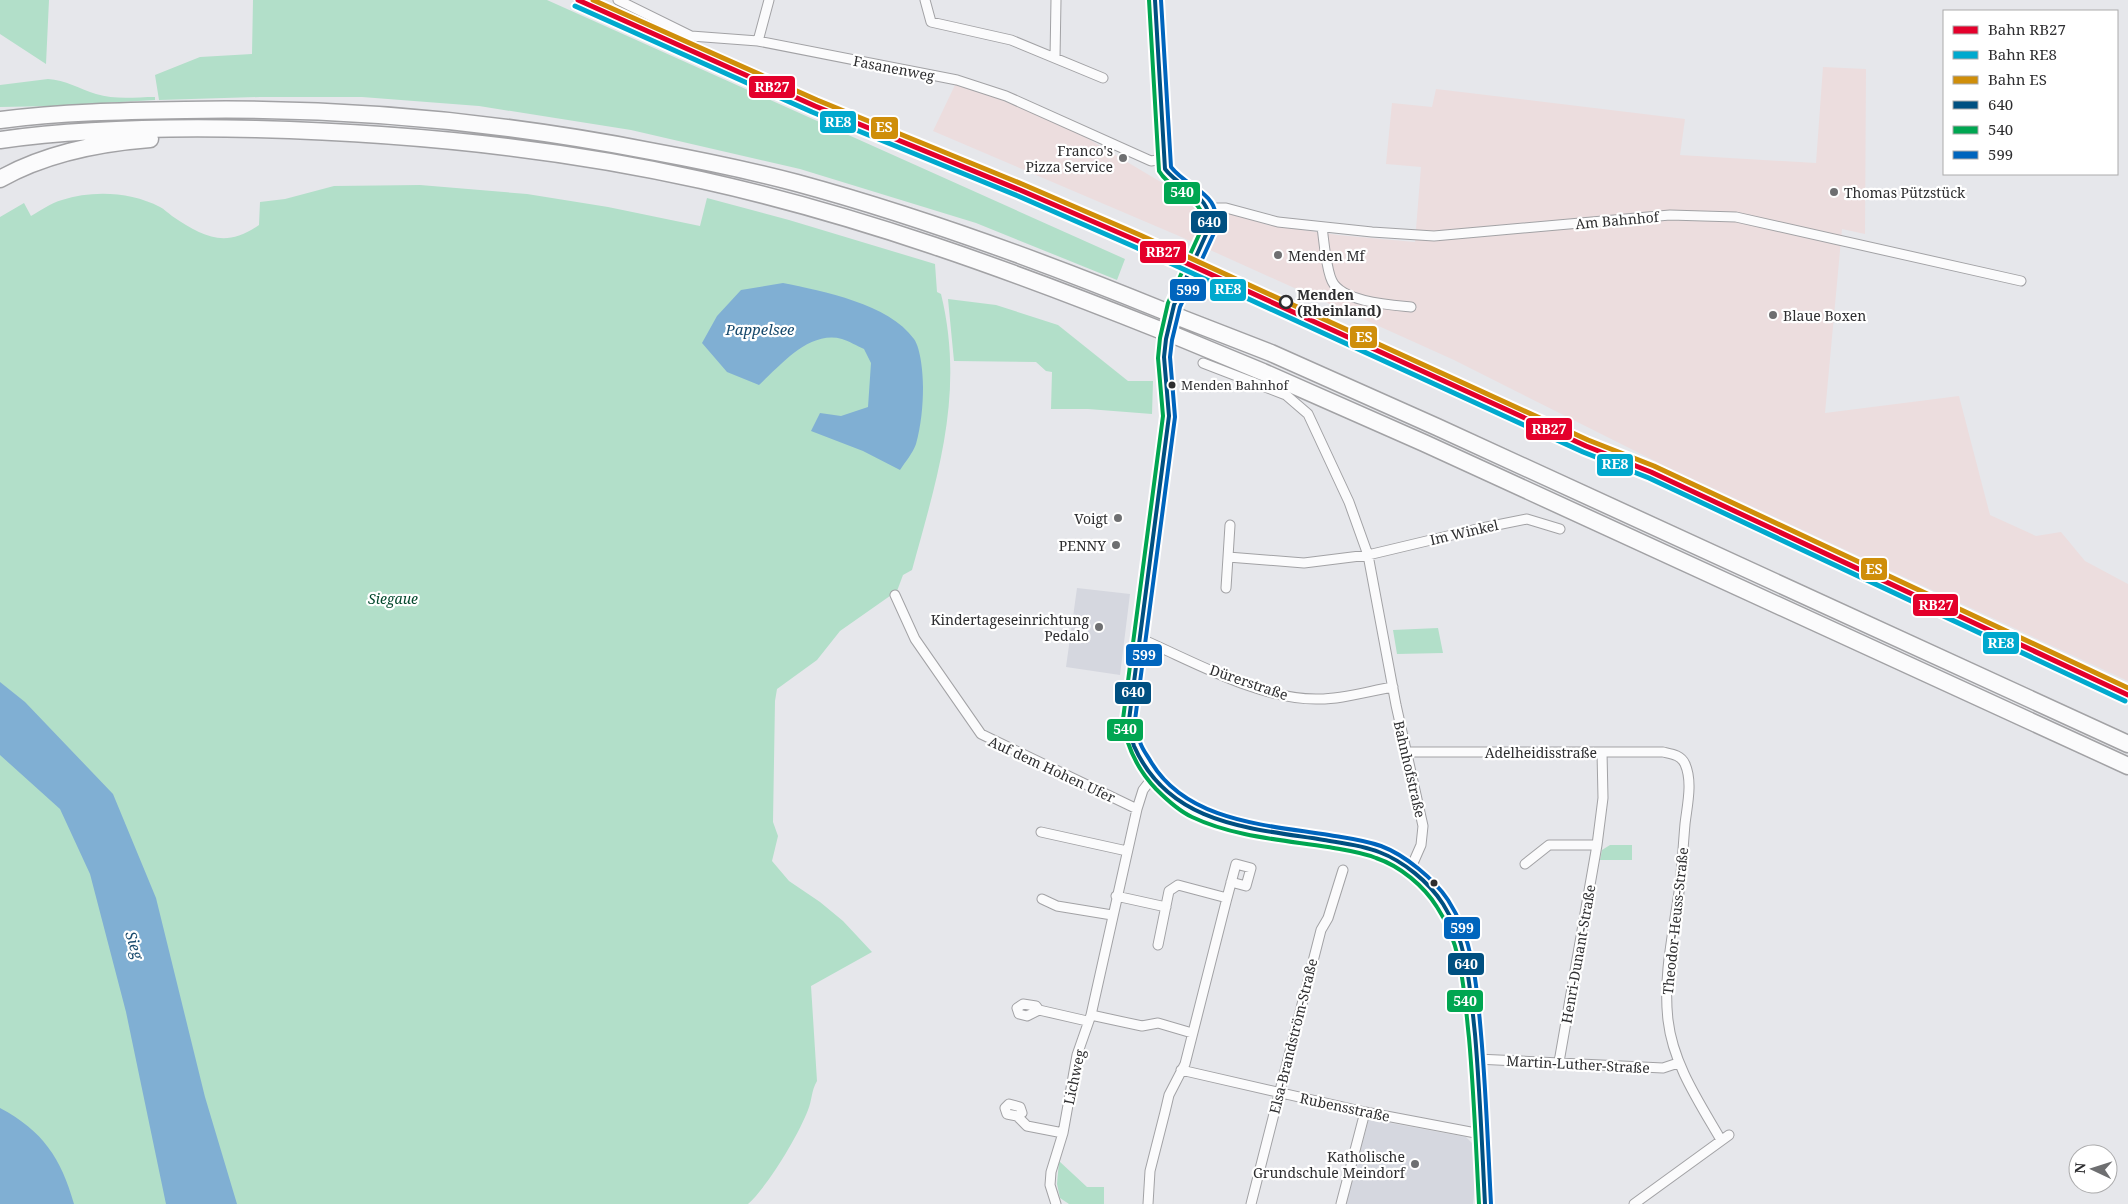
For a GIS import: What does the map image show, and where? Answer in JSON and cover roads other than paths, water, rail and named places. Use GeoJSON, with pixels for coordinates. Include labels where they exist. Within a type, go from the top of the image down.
{"type":"FeatureCollection","features":[{"type":"Feature","properties":{"kind":"highway"},"geometry":{"type":"LineString","coordinates":[[0,120],[116,111],[312,110],[398,115],[543,132],[706,161],[797,183],[972,236],[1060,268],[1271,353],[1437,427],[2128,744]]}},
{"type":"Feature","properties":{"kind":"highway"},"geometry":{"type":"LineString","coordinates":[[0,140],[108,130],[177,127],[381,134],[500,145],[586,158],[702,180],[801,205],[963,255],[1052,287],[1263,372],[1424,443],[2128,766]]}},
{"type":"Feature","properties":{"kind":"highway"},"geometry":{"type":"LineString","coordinates":[[0,179],[35,162],[100,145],[254,129]]}},
{"type":"Feature","properties":{"kind":"main road"},"geometry":{"type":"LineString","coordinates":[[1155,0],[1165,169],[1172,180],[1205,201],[1210,211],[1209,228],[1174,305],[1164,357],[1169,416],[1129,720],[1134,746],[1153,777],[1180,803],[1194,811],[1248,828],[1358,846],[1380,852],[1410,870],[1429,886],[1443,904],[1460,938],[1469,974],[1477,1059],[1485,1204]]}},
{"type":"Feature","properties":{"kind":"street","name":"Fasanenweg"},"geometry":{"type":"LineString","coordinates":[[618,0],[691,36],[758,41],[956,80],[1006,96],[1151,161],[1163,159]]}},
{"type":"Feature","properties":{"kind":"street"},"geometry":{"type":"LineString","coordinates":[[758,41],[769,0]]}},
{"type":"Feature","properties":{"kind":"street"},"geometry":{"type":"LineString","coordinates":[[925,0],[931,22],[1011,40],[1103,78]]}},
{"type":"Feature","properties":{"kind":"street"},"geometry":{"type":"LineString","coordinates":[[1055,58],[1056,0]]}},
{"type":"Feature","properties":{"kind":"street","name":"Am Bahnhof"},"geometry":{"type":"LineString","coordinates":[[1210,211],[1217,208],[1226,208],[1278,222],[1372,232],[1434,236],[1670,215],[1736,217],[2021,281]]}},
{"type":"Feature","properties":{"kind":"street"},"geometry":{"type":"LineString","coordinates":[[1322,227],[1329,274],[1336,287],[1368,302],[1411,307]]}},
{"type":"Feature","properties":{"kind":"street","name":"Bahnhofstraße"},"geometry":{"type":"LineString","coordinates":[[1203,363],[1286,395],[1308,414],[1349,502],[1368,555],[1392,688],[1423,826],[1421,846],[1410,870]]}},
{"type":"Feature","properties":{"kind":"street","name":"Im Winkel"},"geometry":{"type":"LineString","coordinates":[[1368,555],[1527,519],[1560,529]]}},
{"type":"Feature","properties":{"kind":"street"},"geometry":{"type":"LineString","coordinates":[[1226,588],[1230,525]]}},
{"type":"Feature","properties":{"kind":"street"},"geometry":{"type":"LineString","coordinates":[[1228,557],[1304,562],[1368,555]]}},
{"type":"Feature","properties":{"kind":"street","name":"Auf dem Hohen Ufer"},"geometry":{"type":"LineString","coordinates":[[895,595],[915,639],[981,734],[1136,809]]}},
{"type":"Feature","properties":{"kind":"street","name":"Dürerstraße"},"geometry":{"type":"LineString","coordinates":[[1139,638],[1235,680],[1289,696],[1319,700],[1392,688]]}},
{"type":"Feature","properties":{"kind":"street","name":"Adelheidisstraße"},"geometry":{"type":"LineString","coordinates":[[1406,752],[1663,752],[1676,755]]}},
{"type":"Feature","properties":{"kind":"street","name":"Henri-Dunant-Straße"},"geometry":{"type":"LineString","coordinates":[[1560,1062],[1597,845],[1603,798],[1602,752]]}},
{"type":"Feature","properties":{"kind":"street","name":"Theodor-Heuss-Straße"},"geometry":{"type":"LineString","coordinates":[[1634,1204],[1725,1137],[1678,1063],[1672,1044],[1666,994],[1671,935],[1679,890],[1688,774],[1684,762],[1676,755]]}},
{"type":"Feature","properties":{"kind":"street","name":"Lichweg"},"geometry":{"type":"LineString","coordinates":[[1056,1204],[1050,1185],[1051,1172],[1062,1133],[1077,1055],[1089,1018],[1136,809],[1143,790],[1153,777]]}},
{"type":"Feature","properties":{"kind":"street"},"geometry":{"type":"LineString","coordinates":[[1041,832],[1127,851]]}},
{"type":"Feature","properties":{"kind":"street"},"geometry":{"type":"LineString","coordinates":[[1525,864],[1549,845],[1597,845]]}},
{"type":"Feature","properties":{"kind":"street","name":"Elsa-Brandström-Straße"},"geometry":{"type":"LineString","coordinates":[[1251,1204],[1321,930],[1328,918],[1343,870]]}},
{"type":"Feature","properties":{"kind":"street"},"geometry":{"type":"LineString","coordinates":[[1148,1204],[1150,1171],[1169,1095],[1185,1064],[1231,882]]}},
{"type":"Feature","properties":{"kind":"street"},"geometry":{"type":"LineString","coordinates":[[1158,945],[1169,891],[1178,885],[1227,898]]}},
{"type":"Feature","properties":{"kind":"street"},"geometry":{"type":"LineString","coordinates":[[1116,896],[1166,907]]}},
{"type":"Feature","properties":{"kind":"street"},"geometry":{"type":"LineString","coordinates":[[1042,899],[1057,906],[1112,914]]}},
{"type":"Feature","properties":{"kind":"street"},"geometry":{"type":"LineString","coordinates":[[1039,1010],[1142,1026],[1158,1023],[1192,1033]]}},
{"type":"Feature","properties":{"kind":"street","name":"Martin-Luther-Straße"},"geometry":{"type":"LineString","coordinates":[[1477,1059],[1663,1068],[1678,1063]]}},
{"type":"Feature","properties":{"kind":"street","name":"Rubensstraße"},"geometry":{"type":"LineString","coordinates":[[1181,1070],[1365,1112],[1481,1134]]}},
{"type":"Feature","properties":{"kind":"street"},"geometry":{"type":"LineString","coordinates":[[1341,1204],[1365,1112]]}},
{"type":"Feature","properties":{"kind":"street"},"geometry":{"type":"LineString","coordinates":[[1017,1116],[1027,1126],[1062,1133]]}},
{"type":"Feature","properties":{"kind":"water","name":"Pappelsee"},"geometry":{"type":"Polygon","coordinates":[[[783,283],[835,295],[872,308],[903,327],[914,339],[920,355],[923,401],[916,444],[900,470],[863,451],[811,431],[820,413],[841,416],[868,407],[871,363],[864,349],[842,339],[818,340],[796,352],[759,385],[727,372],[702,343],[717,316],[741,290],[783,283]]]}},
{"type":"Feature","properties":{"kind":"water","name":"Sieg"},"geometry":{"type":"Polygon","coordinates":[[[0,682],[25,702],[113,794],[156,898],[205,1097],[237,1204],[166,1204],[126,1012],[90,874],[60,809],[0,755],[0,682]]]}},
{"type":"Feature","properties":{"kind":"water"},"geometry":{"type":"Polygon","coordinates":[[[0,1108],[28,1126],[48,1147],[63,1173],[74,1204],[0,1204],[0,1108]]]}},
{"type":"Feature","properties":{"kind":"railway"},"geometry":{"type":"LineString","coordinates":[[1442,380],[1527,419]]}},
{"type":"Feature","properties":{"kind":"rail line","name":"RB27"},"geometry":{"type":"LineString","coordinates":[[578,0],[815,106],[1020,190],[1138,241],[1586,446],[1651,472],[2128,695]]}},
{"type":"Feature","properties":{"kind":"rail line","name":"ES"},"geometry":{"type":"LineString","coordinates":[[593,0],[817,100],[1022,184],[1140,235],[1588,440],[1654,466],[2128,688]]}},
{"type":"Feature","properties":{"kind":"rail line","name":"RE8"},"geometry":{"type":"LineString","coordinates":[[575,6],[812,112],[1018,196],[1135,247],[1583,452],[1649,478],[2125,701]]}},
{"type":"Feature","properties":{"kind":"place","name":"Franco's Pizza Service"},"geometry":{"type":"Point","coordinates":[1123,158]}},
{"type":"Feature","properties":{"kind":"place","name":"Thomas Pützstück"},"geometry":{"type":"Point","coordinates":[1834,192]}},
{"type":"Feature","properties":{"kind":"place","name":"Menden Mf"},"geometry":{"type":"Point","coordinates":[1278,255]}},
{"type":"Feature","properties":{"kind":"place","name":"Menden (Rheinland)"},"geometry":{"type":"Point","coordinates":[1286,302]}},
{"type":"Feature","properties":{"kind":"place","name":"Blaue Boxen"},"geometry":{"type":"Point","coordinates":[1773,315]}},
{"type":"Feature","properties":{"kind":"place","name":"Menden Bahnhof"},"geometry":{"type":"Point","coordinates":[1172,385]}},
{"type":"Feature","properties":{"kind":"place","name":"Voigt"},"geometry":{"type":"Point","coordinates":[1118,518]}},
{"type":"Feature","properties":{"kind":"place","name":"PENNY"},"geometry":{"type":"Point","coordinates":[1116,545]}},
{"type":"Feature","properties":{"kind":"place","name":"Kindertageseinrichtung Pedalo"},"geometry":{"type":"Point","coordinates":[1099,627]}},
{"type":"Feature","properties":{"kind":"place","name":"Katholische Grundschule Meindorf"},"geometry":{"type":"Point","coordinates":[1415,1164]}},
{"type":"Feature","properties":{"kind":"park label","name":"Siegaue"},"geometry":{"type":"Point","coordinates":[393,598]}}]}
